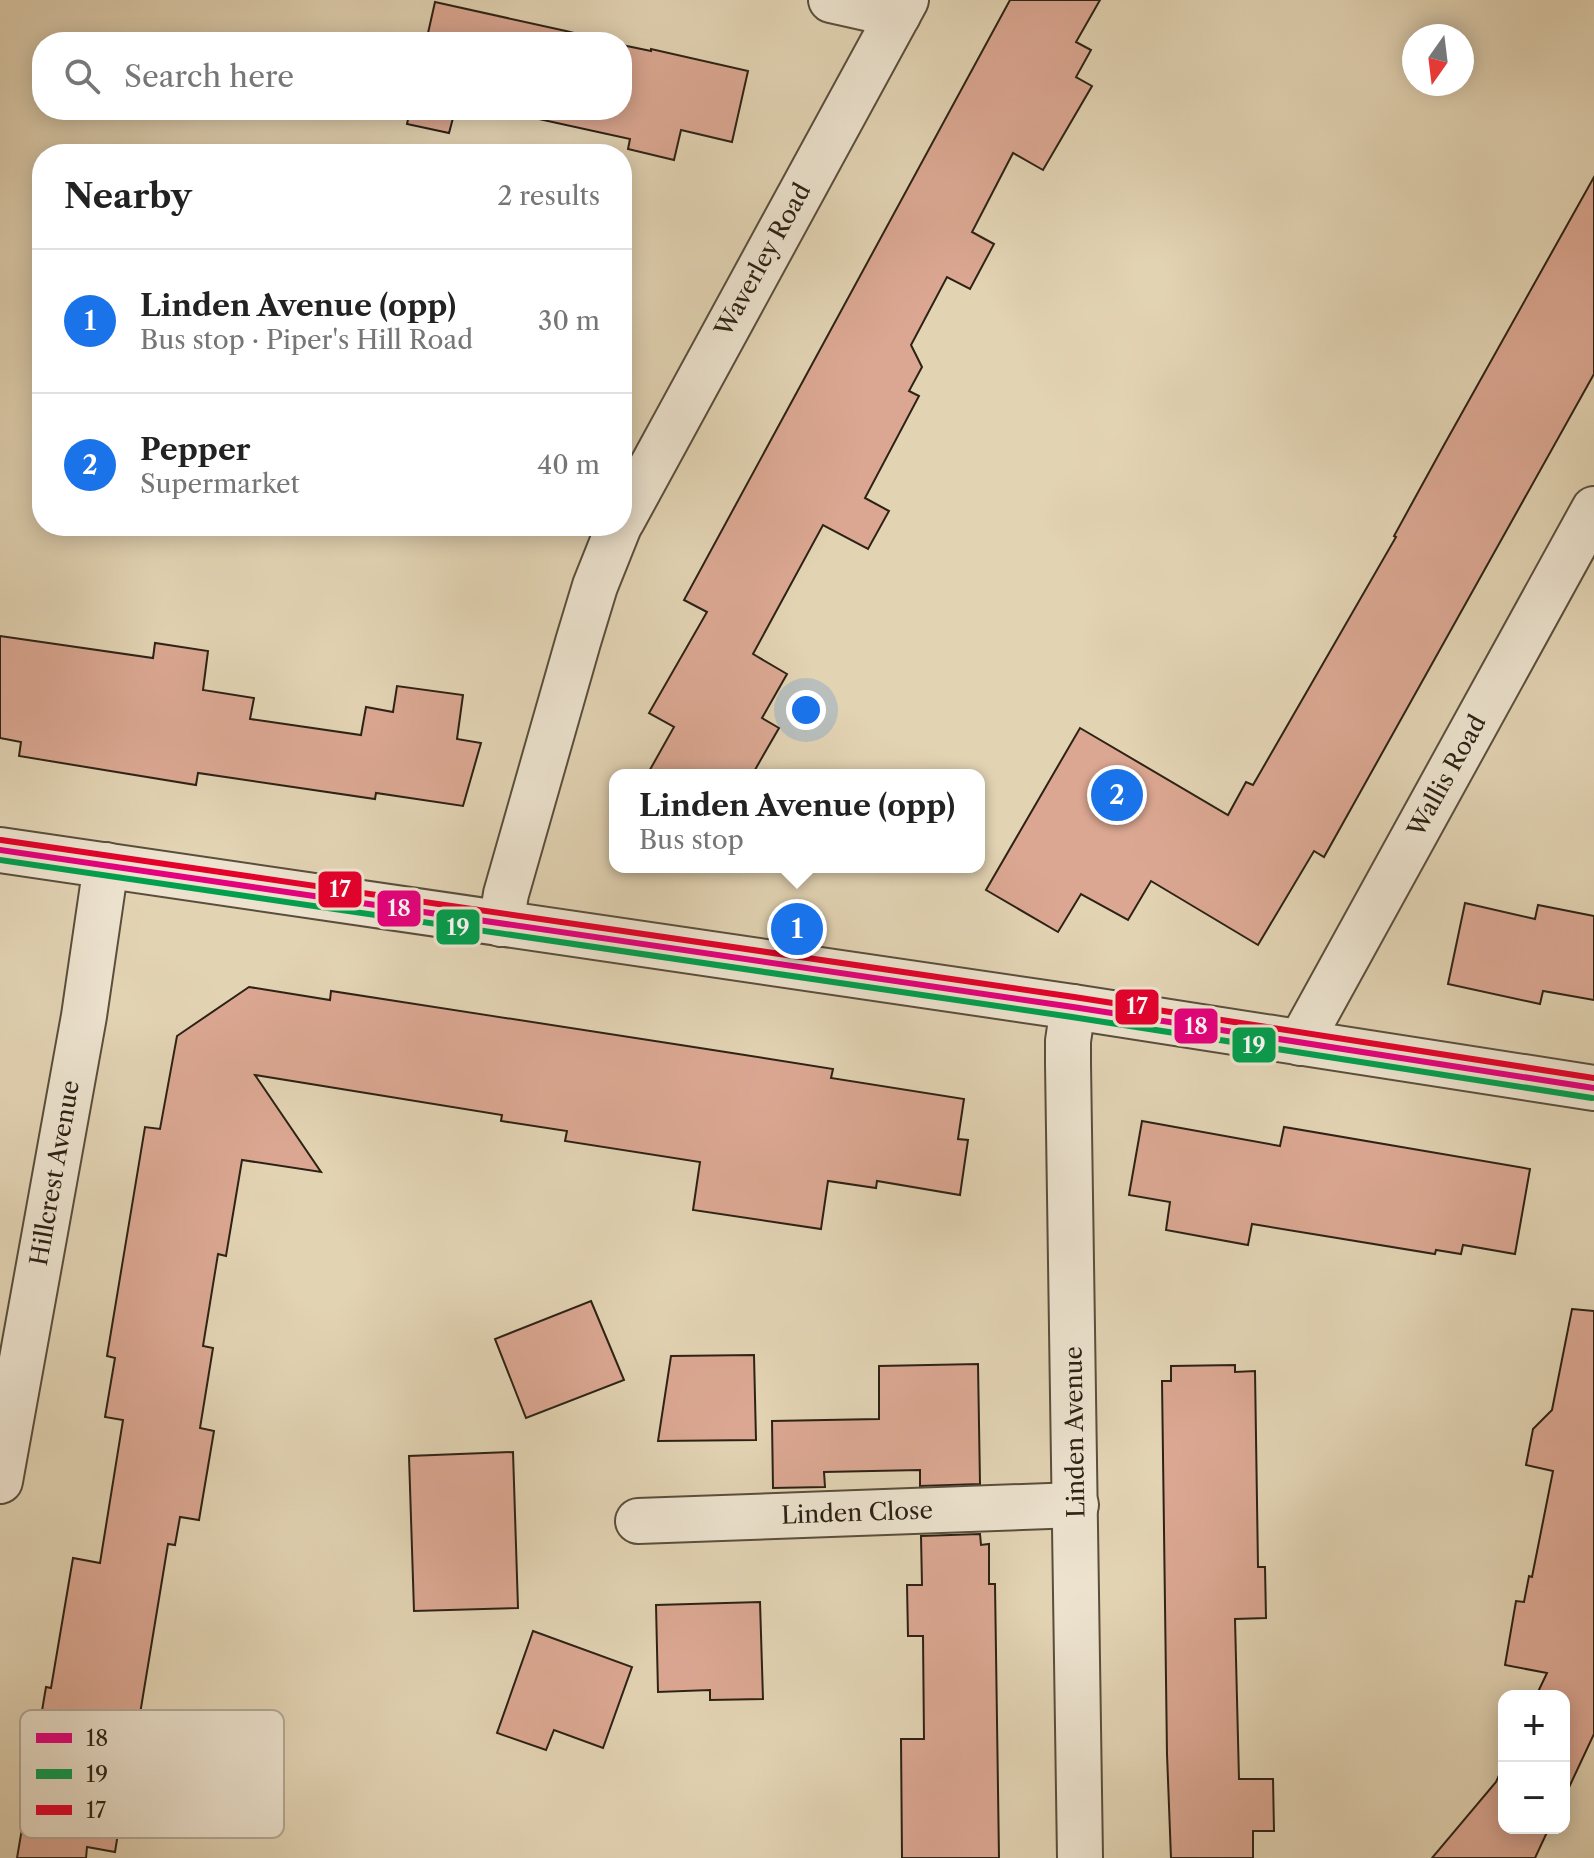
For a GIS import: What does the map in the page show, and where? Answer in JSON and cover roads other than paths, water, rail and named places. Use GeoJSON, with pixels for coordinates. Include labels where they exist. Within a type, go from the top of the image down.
{"type":"FeatureCollection","features":[{"type":"Feature","properties":{"kind":"street"},"geometry":{"type":"LineString","coordinates":[[831,0],[902,8]]}},
{"type":"Feature","properties":{"kind":"street","name":"Waverley Road"},"geometry":{"type":"LineString","coordinates":[[632,504],[902,8]]}},
{"type":"Feature","properties":{"kind":"street","name":"Wallis Road"},"geometry":{"type":"LineString","coordinates":[[1300,1043],[1594,509]]}},
{"type":"Feature","properties":{"kind":"street","name":"Waverley Road"},"geometry":{"type":"LineString","coordinates":[[501,924],[506,894],[578,642],[595,586],[616,536]]}},
{"type":"Feature","properties":{"kind":"street"},"geometry":{"type":"LineString","coordinates":[[0,850],[1073,1007],[1594,1088]]}},
{"type":"Feature","properties":{"kind":"street","name":"Hillcrest Avenue"},"geometry":{"type":"LineString","coordinates":[[0,1481],[84,1016],[106,865]]}},
{"type":"Feature","properties":{"kind":"street","name":"Linden Avenue"},"geometry":{"type":"LineString","coordinates":[[1073,1007],[1068,1064],[1080,1858]]}},
{"type":"Feature","properties":{"kind":"street","name":"Linden Close"},"geometry":{"type":"LineString","coordinates":[[638,1521],[1076,1505]]}},
{"type":"Feature","properties":{"kind":"place","name":"Pepper"},"geometry":{"type":"Point","coordinates":[1117,795]}},
{"type":"Feature","properties":{"kind":"place","name":"Linden Avenue (opp)"},"geometry":{"type":"Point","coordinates":[797,929]}}]}
